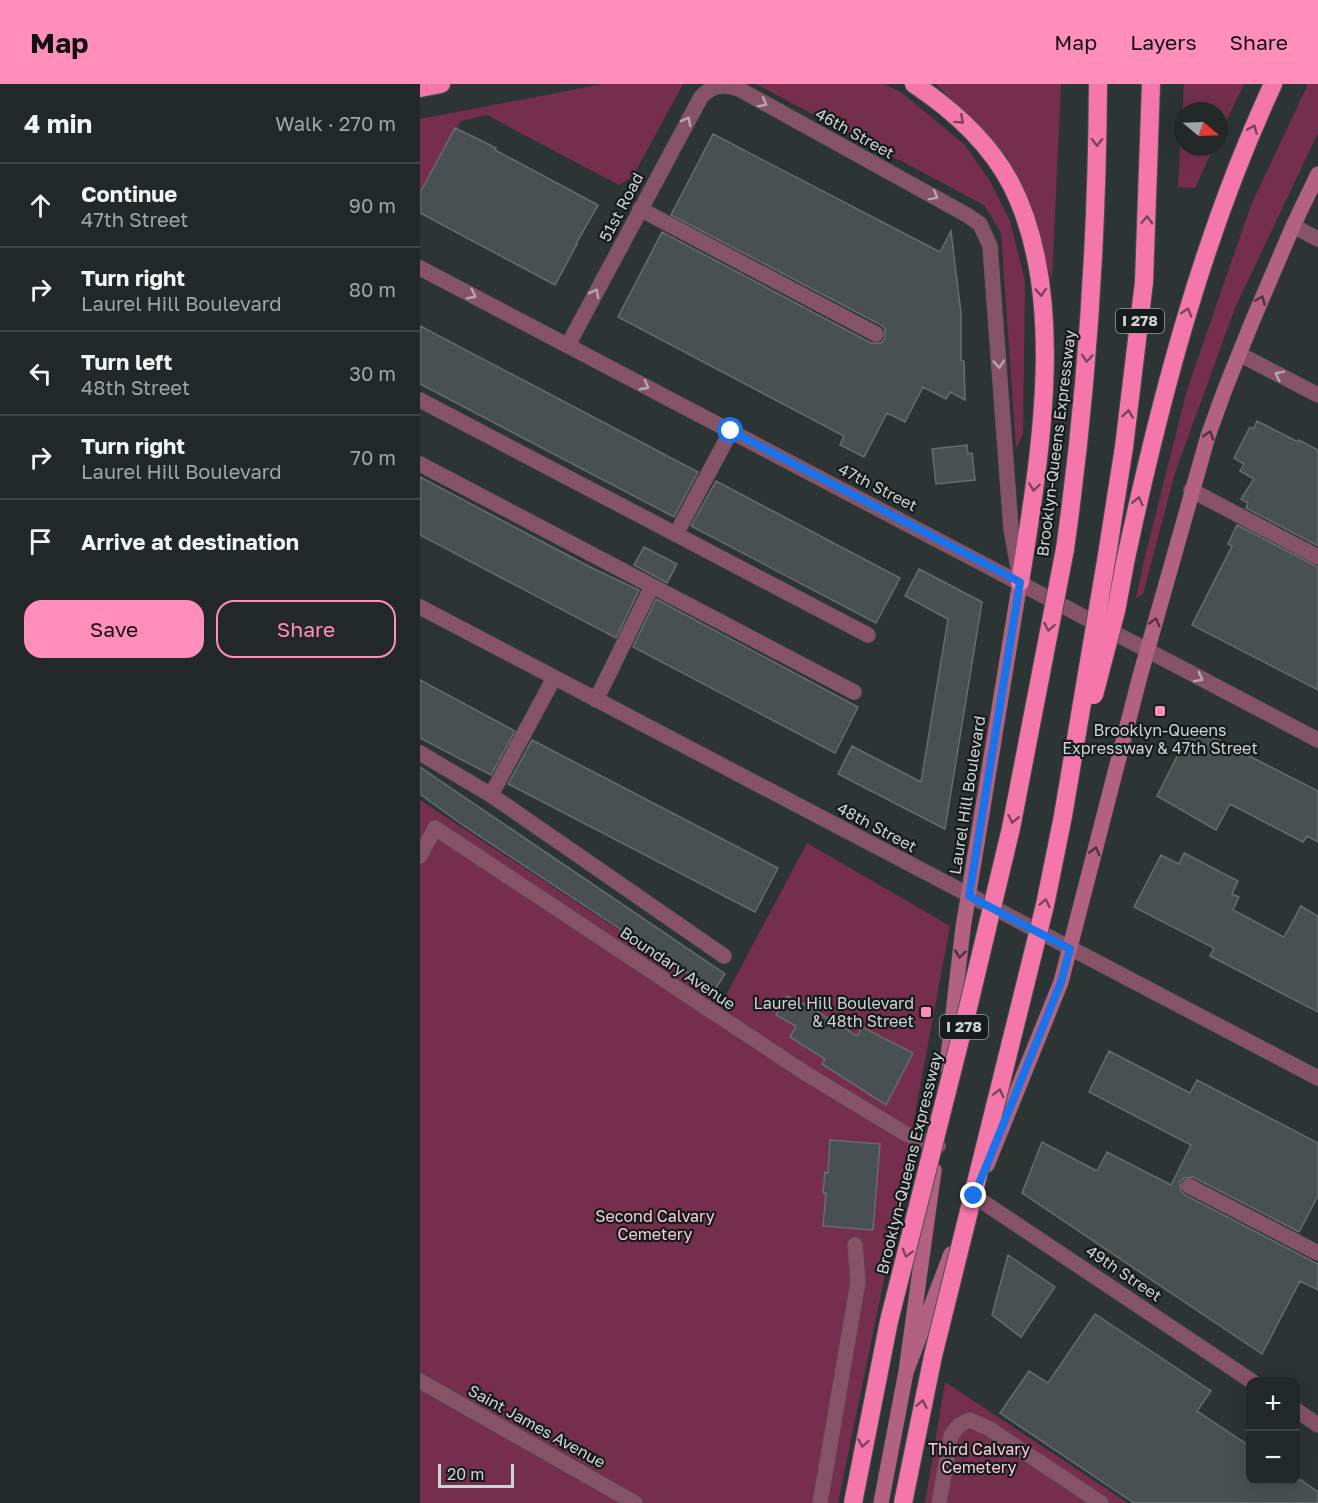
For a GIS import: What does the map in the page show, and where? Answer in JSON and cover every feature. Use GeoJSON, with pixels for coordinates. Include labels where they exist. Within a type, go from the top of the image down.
{"type":"FeatureCollection","features":[{"type":"Feature","properties":{"kind":"highway"},"geometry":{"type":"LineString","coordinates":[[420,88],[441,84]]}},
{"type":"Feature","properties":{"kind":"highway"},"geometry":{"type":"LineString","coordinates":[[914,84],[969,128],[999,164],[1020,206],[1035,254],[1041,289],[1044,377],[1038,464],[1020,582]]}},
{"type":"Feature","properties":{"kind":"highway","name":"Brooklyn-Queens Expressway"},"geometry":{"type":"LineString","coordinates":[[852,1503],[889,1321],[960,1042],[1008,839],[1065,549],[1086,376],[1096,221],[1098,84]]}},
{"type":"Feature","properties":{"kind":"highway","name":"I 278"},"geometry":{"type":"LineString","coordinates":[[903,1503],[933,1356],[1032,962],[1063,816],[1107,555],[1131,395],[1144,282],[1151,84]]}},
{"type":"Feature","properties":{"kind":"highway"},"geometry":{"type":"LineString","coordinates":[[1063,816],[1116,611],[1162,399],[1189,303],[1225,200],[1273,84]]}},
{"type":"Feature","properties":{"kind":"main road"},"geometry":{"type":"LineString","coordinates":[[1070,949],[1191,490],[1225,388],[1293,226],[1318,174]]}},
{"type":"Feature","properties":{"kind":"main road","name":"Laurel Hill Boulevard"},"geometry":{"type":"LineString","coordinates":[[881,1503],[906,1372],[938,1146],[963,928],[1020,582]]}},
{"type":"Feature","properties":{"kind":"main road","name":"Laurel Hill Boulevard"},"geometry":{"type":"LineString","coordinates":[[906,1372],[974,1196],[1061,982],[1070,949]]}},
{"type":"Feature","properties":{"kind":"street","name":"46th Street"},"geometry":{"type":"LineString","coordinates":[[710,88],[722,84],[739,89],[967,214],[980,224]]}},
{"type":"Feature","properties":{"kind":"street","name":"51st Road"},"geometry":{"type":"LineString","coordinates":[[568,345],[697,103],[710,88]]}},
{"type":"Feature","properties":{"kind":"street"},"geometry":{"type":"LineString","coordinates":[[640,209],[876,334]]}},
{"type":"Feature","properties":{"kind":"street","name":"Laurel Hill Boulevard"},"geometry":{"type":"LineString","coordinates":[[980,224],[990,246],[1011,529],[1020,582]]}},
{"type":"Feature","properties":{"kind":"street"},"geometry":{"type":"LineString","coordinates":[[1293,226],[1318,239]]}},
{"type":"Feature","properties":{"kind":"street","name":"47th Street"},"geometry":{"type":"LineString","coordinates":[[420,268],[1318,740]]}},
{"type":"Feature","properties":{"kind":"street"},"geometry":{"type":"LineString","coordinates":[[1239,354],[1318,395]]}},
{"type":"Feature","properties":{"kind":"street"},"geometry":{"type":"LineString","coordinates":[[420,400],[868,635]]}},
{"type":"Feature","properties":{"kind":"street"},"geometry":{"type":"LineString","coordinates":[[676,534],[731,431]]}},
{"type":"Feature","properties":{"kind":"street"},"geometry":{"type":"LineString","coordinates":[[420,464],[854,692]]}},
{"type":"Feature","properties":{"kind":"street"},"geometry":{"type":"LineString","coordinates":[[1191,490],[1318,557]]}},
{"type":"Feature","properties":{"kind":"street"},"geometry":{"type":"LineString","coordinates":[[596,700],[652,586]]}},
{"type":"Feature","properties":{"kind":"street","name":"48th Street"},"geometry":{"type":"LineString","coordinates":[[420,607],[1318,1078]]}},
{"type":"Feature","properties":{"kind":"street"},"geometry":{"type":"LineString","coordinates":[[491,795],[554,678]]}},
{"type":"Feature","properties":{"kind":"street"},"geometry":{"type":"LineString","coordinates":[[420,753],[491,795],[724,956]]}},
{"type":"Feature","properties":{"kind":"street","name":"Boundary Avenue"},"geometry":{"type":"LineString","coordinates":[[420,856],[435,828],[806,1074],[906,1134],[938,1146]]}},
{"type":"Feature","properties":{"kind":"street"},"geometry":{"type":"LineString","coordinates":[[1189,1186],[1318,1254]]}},
{"type":"Feature","properties":{"kind":"street","name":"49th Street"},"geometry":{"type":"LineString","coordinates":[[974,1196],[1246,1377]]}},
{"type":"Feature","properties":{"kind":"street"},"geometry":{"type":"LineString","coordinates":[[820,1503],[858,1282],[855,1245]]}},
{"type":"Feature","properties":{"kind":"street","name":"Saint James Avenue"},"geometry":{"type":"LineString","coordinates":[[420,1381],[635,1503]]}},
{"type":"Feature","properties":{"kind":"street"},"geometry":{"type":"LineString","coordinates":[[1300,1413],[1318,1425]]}},
{"type":"Feature","properties":{"kind":"street"},"geometry":{"type":"LineString","coordinates":[[939,1503],[951,1436],[959,1425],[970,1420],[988,1428],[1101,1503]]}},
{"type":"Feature","properties":{"kind":"green space"},"geometry":{"type":"Polygon","coordinates":[[[603,84],[683,84],[633,176],[619,185],[487,115],[461,121],[420,192],[420,119],[603,84]]]}},
{"type":"Feature","properties":{"kind":"green space"},"geometry":{"type":"Polygon","coordinates":[[[756,84],[884,84],[901,92],[964,144],[990,181],[1010,221],[1025,281],[1023,434],[1016,448],[1001,233],[984,205],[756,84]]]}},
{"type":"Feature","properties":{"kind":"green space"},"geometry":{"type":"Polygon","coordinates":[[[936,84],[1061,84],[1052,279],[1006,155],[936,84]]]}},
{"type":"Feature","properties":{"kind":"green space"},"geometry":{"type":"Polygon","coordinates":[[[1184,84],[1244,84],[1228,117],[1228,102],[1183,102],[1184,84]]]}},
{"type":"Feature","properties":{"kind":"green space"},"geometry":{"type":"Polygon","coordinates":[[[1308,84],[1318,84],[1318,133],[1235,308],[1175,473],[1143,594],[1136,598],[1187,390],[1251,205],[1308,84]]]}},
{"type":"Feature","properties":{"kind":"green space"},"geometry":{"type":"Polygon","coordinates":[[[1180,156],[1210,156],[1195,188],[1178,187],[1180,156]]]}},
{"type":"Feature","properties":{"kind":"green space","name":"Second Calvary Cemetery"},"geometry":{"type":"Polygon","coordinates":[[[420,800],[724,999],[807,843],[950,926],[885,1275],[838,1503],[420,1503],[420,800]]]}},
{"type":"Feature","properties":{"kind":"green space","name":"Third Calvary Cemetery"},"geometry":{"type":"Polygon","coordinates":[[[945,1382],[1128,1503],[925,1503],[945,1382]]]}},
{"type":"Feature","properties":{"kind":"building"},"geometry":{"type":"Polygon","coordinates":[[[455,128],[496,148],[495,150],[598,205],[555,285],[420,213],[420,193],[455,128]]]}},
{"type":"Feature","properties":{"kind":"building"},"geometry":{"type":"Polygon","coordinates":[[[713,134],[940,252],[951,231],[961,313],[961,360],[964,361],[965,400],[950,392],[946,399],[923,387],[905,422],[887,413],[864,457],[840,445],[844,436],[618,317],[662,232],[871,343],[881,343],[885,338],[885,329],[881,325],[671,215],[713,134]]]}},
{"type":"Feature","properties":{"kind":"building"},"geometry":{"type":"Polygon","coordinates":[[[420,326],[698,472],[674,517],[420,384],[420,326]]]}},
{"type":"Feature","properties":{"kind":"building"},"geometry":{"type":"Polygon","coordinates":[[[1257,421],[1318,450],[1318,546],[1246,508],[1248,503],[1241,499],[1254,479],[1240,471],[1244,464],[1234,458],[1250,427],[1253,429],[1257,421]]]}},
{"type":"Feature","properties":{"kind":"building"},"geometry":{"type":"Polygon","coordinates":[[[967,445],[968,454],[972,453],[975,480],[936,484],[932,449],[967,445]]]}},
{"type":"Feature","properties":{"kind":"building"},"geometry":{"type":"Polygon","coordinates":[[[420,477],[592,568],[639,590],[616,638],[420,535],[420,477]]]}},
{"type":"Feature","properties":{"kind":"building"},"geometry":{"type":"Polygon","coordinates":[[[716,481],[900,578],[876,623],[691,526],[716,481]]]}},
{"type":"Feature","properties":{"kind":"building"},"geometry":{"type":"Polygon","coordinates":[[[1237,525],[1318,567],[1318,690],[1192,625],[1232,546],[1228,544],[1237,525]]]}},
{"type":"Feature","properties":{"kind":"building"},"geometry":{"type":"Polygon","coordinates":[[[644,547],[677,564],[667,583],[634,565],[644,547]]]}},
{"type":"Feature","properties":{"kind":"building"},"geometry":{"type":"Polygon","coordinates":[[[919,569],[982,602],[945,829],[838,774],[852,746],[921,782],[948,619],[905,596],[919,569]]]}},
{"type":"Feature","properties":{"kind":"building"},"geometry":{"type":"Polygon","coordinates":[[[656,599],[858,707],[835,753],[633,647],[656,599]]]}},
{"type":"Feature","properties":{"kind":"building"},"geometry":{"type":"Polygon","coordinates":[[[420,680],[515,731],[491,775],[420,738],[420,680]]]}},
{"type":"Feature","properties":{"kind":"building"},"geometry":{"type":"Polygon","coordinates":[[[1192,727],[1318,791],[1318,842],[1307,836],[1303,842],[1230,804],[1216,830],[1157,796],[1192,727]]]}},
{"type":"Feature","properties":{"kind":"building"},"geometry":{"type":"Polygon","coordinates":[[[532,740],[778,868],[755,912],[508,784],[532,740]]]}},
{"type":"Feature","properties":{"kind":"building"},"geometry":{"type":"Polygon","coordinates":[[[420,767],[725,974],[714,991],[464,826],[420,794],[420,767]]]}},
{"type":"Feature","properties":{"kind":"building"},"geometry":{"type":"Polygon","coordinates":[[[1184,853],[1238,881],[1232,894],[1239,897],[1233,910],[1284,937],[1301,906],[1318,916],[1318,1012],[1210,956],[1214,948],[1134,907],[1161,855],[1179,864],[1184,853]]]}},
{"type":"Feature","properties":{"kind":"building"},"geometry":{"type":"Polygon","coordinates":[[[787,996],[857,1036],[862,1027],[913,1053],[886,1105],[822,1064],[825,1059],[790,1037],[796,1026],[776,1015],[787,996]]]}},
{"type":"Feature","properties":{"kind":"building"},"geometry":{"type":"Polygon","coordinates":[[[1109,1051],[1190,1093],[1197,1080],[1318,1143],[1318,1196],[1299,1232],[1193,1177],[1184,1178],[1180,1182],[1181,1191],[1185,1195],[1318,1264],[1318,1290],[1300,1281],[1262,1354],[1022,1193],[1042,1142],[1097,1171],[1107,1152],[1171,1185],[1191,1145],[1089,1092],[1109,1051]]]}},
{"type":"Feature","properties":{"kind":"building"},"geometry":{"type":"Polygon","coordinates":[[[830,1140],[880,1144],[873,1230],[823,1226],[826,1193],[823,1193],[825,1172],[828,1173],[830,1140]]]}},
{"type":"Feature","properties":{"kind":"building"},"geometry":{"type":"Polygon","coordinates":[[[1008,1255],[1055,1287],[1021,1337],[992,1315],[1008,1255]]]}},
{"type":"Feature","properties":{"kind":"building"},"geometry":{"type":"Polygon","coordinates":[[[1095,1314],[1211,1391],[1197,1411],[1246,1444],[1246,1485],[1300,1485],[1301,1480],[1318,1492],[1318,1503],[1134,1503],[1000,1413],[1029,1371],[1048,1383],[1095,1314]]]}},
{"type":"Feature","properties":{"kind":"place","name":"Brooklyn-Queens Expressway & 47th Street"},"geometry":{"type":"Point","coordinates":[1160,711]}},
{"type":"Feature","properties":{"kind":"place","name":"Laurel Hill Boulevard & 48th Street"},"geometry":{"type":"Point","coordinates":[926,1012]}},
{"type":"Feature","properties":{"kind":"route"},"geometry":{"type":"LineString","coordinates":[[731,431],[1020,582],[969,896],[1070,949],[1061,982],[974,1196]]}}]}
